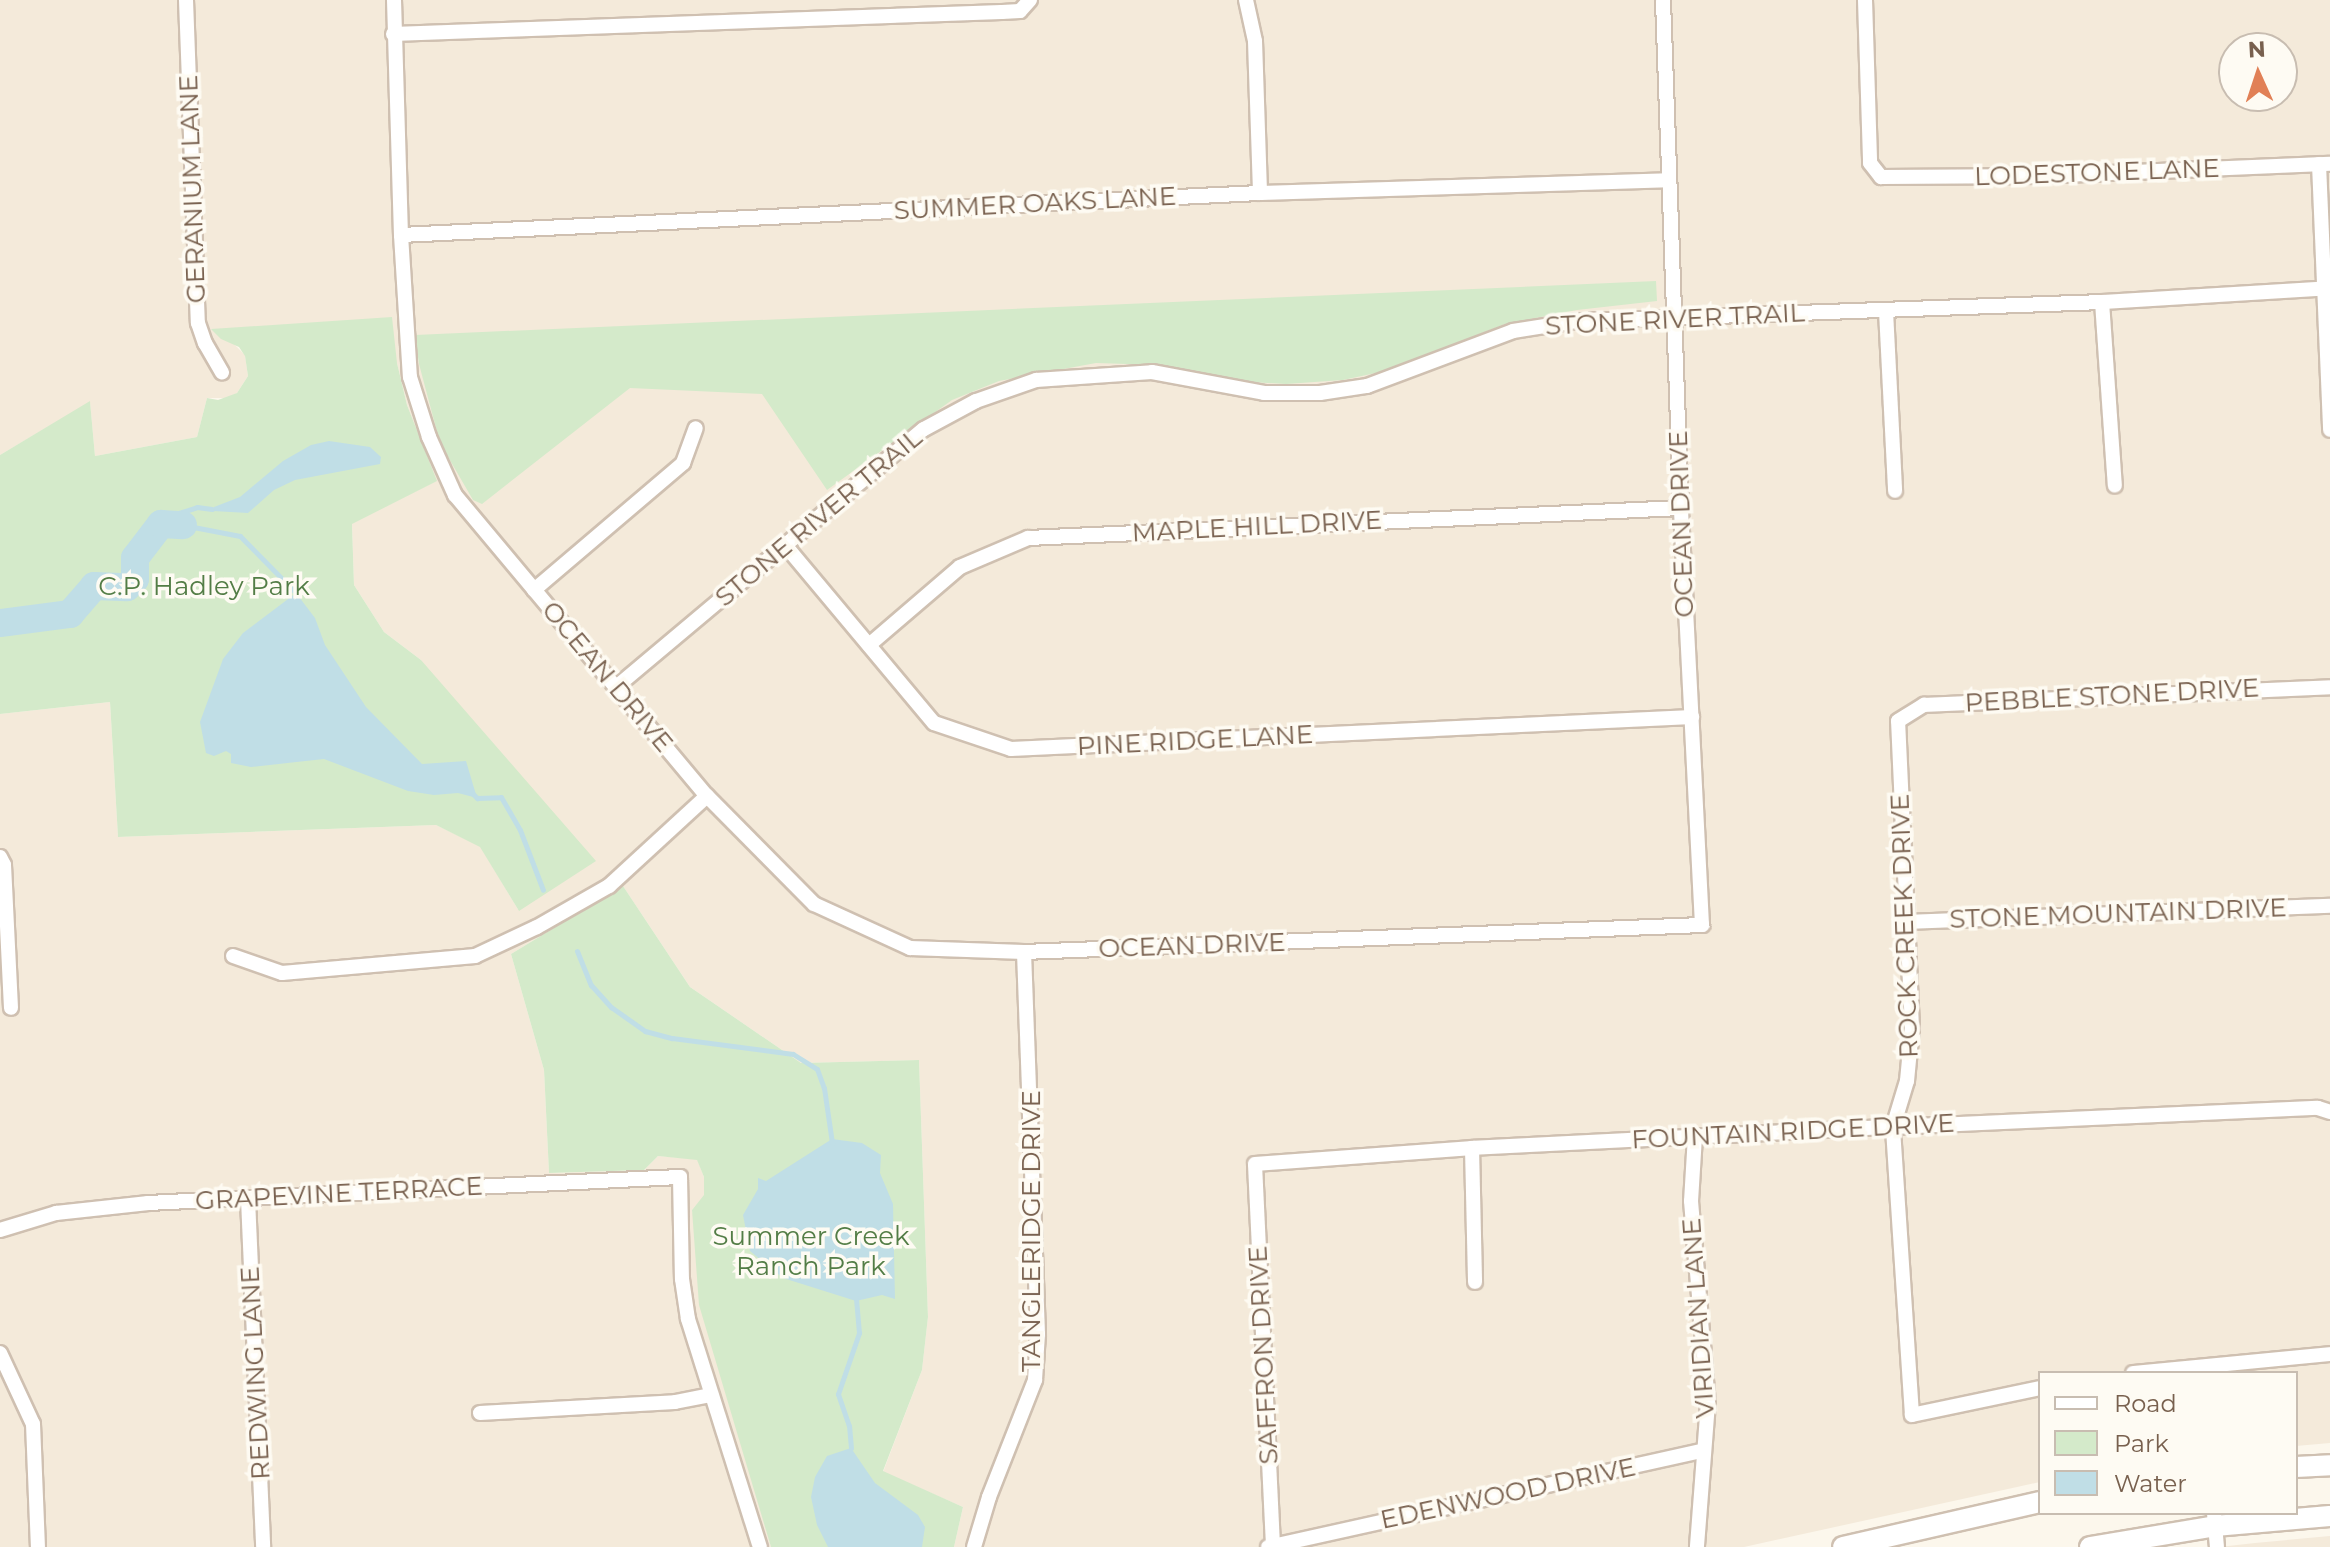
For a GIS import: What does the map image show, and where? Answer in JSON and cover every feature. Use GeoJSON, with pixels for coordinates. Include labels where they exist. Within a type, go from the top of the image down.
{"type":"FeatureCollection","features":[{"type":"Feature","properties":{"kind":"main road"},"geometry":{"type":"LineString","coordinates":[[2298,1467],[2330,1465]]}},
{"type":"Feature","properties":{"kind":"main road"},"geometry":{"type":"LineString","coordinates":[[1843,1547],[2038,1502]]}},
{"type":"Feature","properties":{"kind":"main road"},"geometry":{"type":"LineString","coordinates":[[2090,1547],[2330,1516]]}},
{"type":"Feature","properties":{"kind":"street","name":"GERANIUM LANE"},"geometry":{"type":"LineString","coordinates":[[186,0],[198,323],[222,373]]}},
{"type":"Feature","properties":{"kind":"street","name":"OCEAN DRIVE"},"geometry":{"type":"LineString","coordinates":[[394,0],[401,235],[410,377],[429,437],[455,495],[707,796],[814,904],[910,948],[1024,952],[1702,925],[1681,508],[1663,0]]}},
{"type":"Feature","properties":{"kind":"street"},"geometry":{"type":"LineString","coordinates":[[393,34],[1002,12],[1020,11],[1030,0]]}},
{"type":"Feature","properties":{"kind":"street"},"geometry":{"type":"LineString","coordinates":[[1246,0],[1255,41],[1260,193]]}},
{"type":"Feature","properties":{"kind":"street","name":"LODESTONE LANE"},"geometry":{"type":"LineString","coordinates":[[1865,0],[1870,163],[1881,177],[1930,179],[2325,164]]}},
{"type":"Feature","properties":{"kind":"street"},"geometry":{"type":"LineString","coordinates":[[2325,164],[2330,430]]}},
{"type":"Feature","properties":{"kind":"street","name":"SUMMER OAKS LANE"},"geometry":{"type":"LineString","coordinates":[[401,235],[1260,193],[1669,180]]}},
{"type":"Feature","properties":{"kind":"street","name":"STONE RIVER TRAIL"},"geometry":{"type":"LineString","coordinates":[[615,688],[924,429],[976,401],[1036,380],[1092,373],[1152,372],[1264,393],[1320,393],[1367,386],[1513,331],[1577,321],[2102,302],[2328,289]]}},
{"type":"Feature","properties":{"kind":"street"},"geometry":{"type":"LineString","coordinates":[[2102,302],[2115,486]]}},
{"type":"Feature","properties":{"kind":"street"},"geometry":{"type":"LineString","coordinates":[[1886,311],[1895,491]]}},
{"type":"Feature","properties":{"kind":"street"},"geometry":{"type":"LineString","coordinates":[[534,590],[683,463],[696,428]]}},
{"type":"Feature","properties":{"kind":"street","name":"MAPLE HILL DRIVE"},"geometry":{"type":"LineString","coordinates":[[869,645],[960,567],[1028,538],[1681,508]]}},
{"type":"Feature","properties":{"kind":"street","name":"PINE RIDGE LANE"},"geometry":{"type":"LineString","coordinates":[[785,545],[934,723],[1011,749],[1692,717]]}},
{"type":"Feature","properties":{"kind":"street","name":"PEBBLE STONE DRIVE"},"geometry":{"type":"LineString","coordinates":[[1898,721],[1924,705],[2330,687]]}},
{"type":"Feature","properties":{"kind":"street","name":"ROCK CREEK DRIVE"},"geometry":{"type":"LineString","coordinates":[[1898,721],[1911,1060],[1893,1127],[1912,1415],[2038,1388]]}},
{"type":"Feature","properties":{"kind":"street"},"geometry":{"type":"LineString","coordinates":[[233,956],[282,973],[475,956],[537,927],[609,886],[707,796]]}},
{"type":"Feature","properties":{"kind":"street"},"geometry":{"type":"LineString","coordinates":[[0,857],[4,865],[11,1008]]}},
{"type":"Feature","properties":{"kind":"street","name":"STONE MOUNTAIN DRIVE"},"geometry":{"type":"LineString","coordinates":[[1906,922],[2330,906]]}},
{"type":"Feature","properties":{"kind":"street","name":"TANGLERIDGE DRIVE"},"geometry":{"type":"LineString","coordinates":[[974,1547],[989,1497],[1035,1380],[1038,1334],[1024,952]]}},
{"type":"Feature","properties":{"kind":"street","name":"FOUNTAIN RIDGE DRIVE"},"geometry":{"type":"LineString","coordinates":[[1255,1164],[1695,1136],[2318,1108],[2330,1112]]}},
{"type":"Feature","properties":{"kind":"street","name":"VIRIDIAN LANE"},"geometry":{"type":"LineString","coordinates":[[1695,1136],[1691,1201],[1708,1403],[1697,1547]]}},
{"type":"Feature","properties":{"kind":"street"},"geometry":{"type":"LineString","coordinates":[[1472,1148],[1475,1282]]}},
{"type":"Feature","properties":{"kind":"street","name":"SAFFRON DRIVE"},"geometry":{"type":"LineString","coordinates":[[1255,1164],[1271,1546]]}},
{"type":"Feature","properties":{"kind":"street","name":"GRAPEVINE TERRACE"},"geometry":{"type":"LineString","coordinates":[[0,1230],[56,1213],[148,1203],[680,1177],[682,1279],[688,1319],[711,1395]]}},
{"type":"Feature","properties":{"kind":"street","name":"REDWING LANE"},"geometry":{"type":"LineString","coordinates":[[248,1199],[263,1547]]}},
{"type":"Feature","properties":{"kind":"street"},"geometry":{"type":"LineString","coordinates":[[0,1353],[33,1424],[38,1547]]}},
{"type":"Feature","properties":{"kind":"street"},"geometry":{"type":"LineString","coordinates":[[2166,1371],[2330,1354]]}},
{"type":"Feature","properties":{"kind":"street"},"geometry":{"type":"LineString","coordinates":[[480,1413],[675,1402],[711,1395],[760,1547]]}},
{"type":"Feature","properties":{"kind":"street","name":"EDENWOOD DRIVE"},"geometry":{"type":"LineString","coordinates":[[1271,1546],[1702,1451]]}},
{"type":"Feature","properties":{"kind":"shaded area"},"geometry":{"type":"Polygon","coordinates":[[[0,0],[2330,0],[2330,1443],[2298,1446],[2298,1371],[2038,1371],[2038,1482],[1744,1547],[954,1547],[963,1507],[883,1472],[922,1370],[928,1317],[919,1060],[801,1063],[690,987],[623,886],[511,954],[544,1070],[549,1173],[644,1170],[658,1156],[697,1159],[704,1177],[704,1196],[692,1210],[771,1547],[0,1547],[0,714],[110,702],[118,837],[436,825],[480,846],[519,911],[421,660],[384,632],[354,585],[352,523],[436,481],[407,405],[397,363],[221,338],[231,341],[245,355],[248,376],[237,393],[228,398],[207,398],[197,437],[95,456],[90,402],[0,455],[0,0]]]}},
{"type":"Feature","properties":{"kind":"shaded area"},"geometry":{"type":"Polygon","coordinates":[[[2330,1536],[2330,1547],[2219,1547],[2255,1543],[2330,1536]]]}},
{"type":"Feature","properties":{"kind":"green space"},"geometry":{"type":"Polygon","coordinates":[[[1656,281],[1657,301],[1577,310],[1505,324],[1385,371],[1343,380],[1286,384],[1233,381],[1157,365],[1096,363],[999,381],[952,400],[827,490],[762,394],[630,388],[482,504],[473,500],[440,443],[419,364],[415,335],[1656,281]]]}},
{"type":"Feature","properties":{"kind":"green space","name":"C.P. Hadley Park"},"geometry":{"type":"Polygon","coordinates":[[[392,317],[397,363],[407,405],[437,481],[352,524],[354,585],[384,632],[421,660],[596,861],[519,911],[480,847],[436,825],[118,837],[110,702],[0,714],[0,455],[90,401],[95,456],[197,437],[207,398],[218,400],[237,393],[248,376],[245,356],[239,347],[221,339],[211,329],[392,317]]]}},
{"type":"Feature","properties":{"kind":"green space","name":"Summer Creek Ranch Park"},"geometry":{"type":"Polygon","coordinates":[[[623,886],[690,987],[801,1063],[919,1060],[928,1317],[922,1370],[883,1471],[963,1507],[954,1547],[771,1547],[699,1305],[692,1210],[704,1195],[704,1177],[697,1160],[658,1156],[644,1170],[549,1173],[544,1070],[511,954],[623,886]]]}},
{"type":"Feature","properties":{"kind":"water"},"geometry":{"type":"Polygon","coordinates":[[[329,441],[370,447],[381,457],[380,464],[295,480],[274,490],[248,513],[213,511],[214,507],[240,497],[283,461],[311,445],[329,441]]]}},
{"type":"Feature","properties":{"kind":"water"},"geometry":{"type":"Polygon","coordinates":[[[296,593],[315,618],[325,645],[366,707],[422,764],[466,761],[477,798],[458,793],[434,795],[408,791],[324,759],[251,767],[231,763],[231,754],[226,751],[214,756],[206,753],[200,722],[223,659],[243,633],[296,593]]]}},
{"type":"Feature","properties":{"kind":"water"},"geometry":{"type":"Polygon","coordinates":[[[832,1139],[862,1143],[881,1155],[880,1173],[893,1204],[895,1299],[882,1295],[856,1301],[783,1278],[750,1251],[743,1215],[758,1189],[758,1178],[766,1181],[832,1139]]]}},
{"type":"Feature","properties":{"kind":"water"},"geometry":{"type":"Polygon","coordinates":[[[851,1448],[875,1483],[918,1515],[925,1527],[922,1547],[828,1547],[817,1525],[811,1497],[815,1477],[827,1456],[851,1448]]]}},
{"type":"Feature","properties":{"kind":"waterway"},"geometry":{"type":"LineString","coordinates":[[173,522],[179,513],[197,507],[212,509]]}},
{"type":"Feature","properties":{"kind":"waterway"},"geometry":{"type":"LineString","coordinates":[[0,623],[70,614],[94,586],[127,587],[135,579],[135,558],[161,524],[183,525]]}},
{"type":"Feature","properties":{"kind":"waterway"},"geometry":{"type":"LineString","coordinates":[[183,525],[240,536],[296,593],[296,600]]}},
{"type":"Feature","properties":{"kind":"waterway"},"geometry":{"type":"LineString","coordinates":[[473,794],[477,798],[501,797],[520,830],[543,890]]}},
{"type":"Feature","properties":{"kind":"waterway"},"geometry":{"type":"LineString","coordinates":[[577,951],[591,985],[611,1007],[645,1031],[672,1038],[793,1054],[817,1069],[824,1088],[832,1143]]}},
{"type":"Feature","properties":{"kind":"waterway"},"geometry":{"type":"LineString","coordinates":[[851,1448],[849,1426],[838,1394],[859,1333],[856,1295]]}}]}
